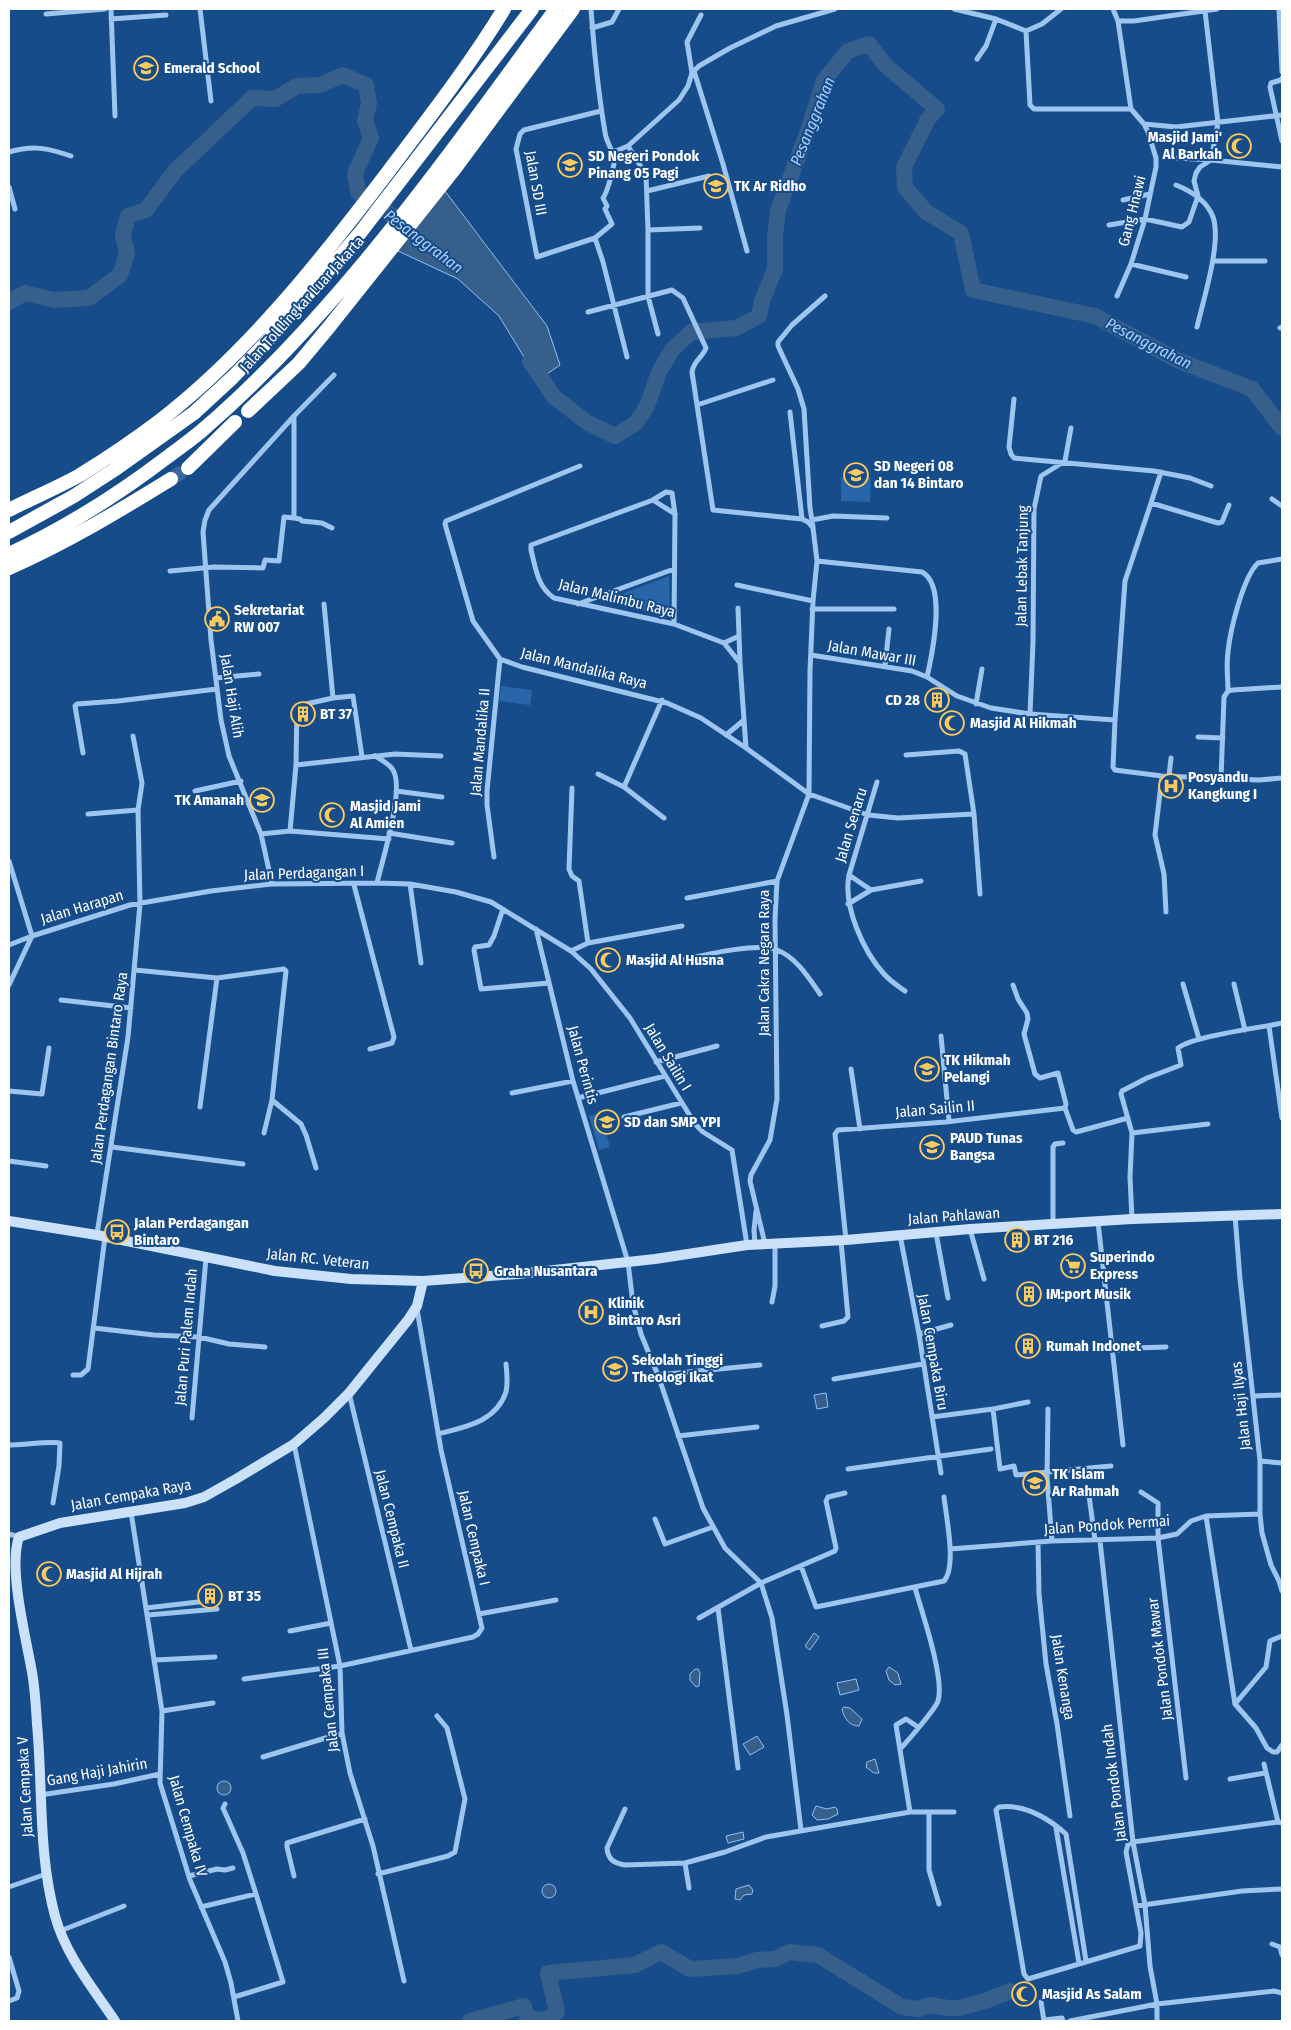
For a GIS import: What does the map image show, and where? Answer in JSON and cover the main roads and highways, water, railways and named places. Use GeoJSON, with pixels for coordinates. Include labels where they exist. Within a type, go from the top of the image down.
{"type":"FeatureCollection","features":[{"type":"Feature","properties":{"kind":"highway"},"geometry":{"type":"LineString","coordinates":[[9,510],[79,475],[158,422],[212,376],[282,304],[347,226],[413,140],[504,9]]}},
{"type":"Feature","properties":{"kind":"highway","name":"Jalan Tol Lingkar Luar Jakarta"},"geometry":{"type":"LineString","coordinates":[[9,532],[74,496],[114,470],[194,413],[233,377],[320,282],[360,233],[532,9]]}},
{"type":"Feature","properties":{"kind":"highway","name":"Jalan Tol Lingkar Luar Jakarta"},"geometry":{"type":"LineString","coordinates":[[9,554],[38,541],[122,491],[205,428],[244,392],[381,251],[447,157],[556,9]]}},
{"type":"Feature","properties":{"kind":"highway"},"geometry":{"type":"LineString","coordinates":[[248,411],[299,363],[381,251],[453,171],[573,9]]}},
{"type":"Feature","properties":{"kind":"highway"},"geometry":{"type":"LineString","coordinates":[[301,279],[320,282]]}},
{"type":"Feature","properties":{"kind":"highway"},"geometry":{"type":"LineString","coordinates":[[188,468],[235,422]]}},
{"type":"Feature","properties":{"kind":"highway"},"geometry":{"type":"LineString","coordinates":[[9,568],[39,555],[107,518],[171,479]]}},
{"type":"Feature","properties":{"kind":"main road","name":"Jalan Pahlawan"},"geometry":{"type":"LineString","coordinates":[[628,1262],[760,1244],[844,1241],[970,1229],[1132,1219],[1282,1214]]}},
{"type":"Feature","properties":{"kind":"main road","name":"Jalan RC. Veteran"},"geometry":{"type":"LineString","coordinates":[[9,1220],[101,1236],[275,1271],[351,1279],[423,1281],[518,1274],[628,1262]]}},
{"type":"Feature","properties":{"kind":"main road","name":"Jalan Cempaka Raya"},"geometry":{"type":"LineString","coordinates":[[19,1537],[60,1523],[185,1503],[204,1497],[236,1480],[294,1444],[349,1393],[408,1320],[416,1306],[423,1281]]}},
{"type":"Feature","properties":{"kind":"main road","name":"Jalan Cempaka V"},"geometry":{"type":"LineString","coordinates":[[19,1537],[16,1545],[18,1595],[32,1674],[38,1727],[40,1795],[46,1874],[60,1931],[70,1955],[115,2021]]}},
{"type":"Feature","properties":{"kind":"water"},"geometry":{"type":"Polygon","coordinates":[[[445,191],[547,326],[560,365],[538,380],[499,316],[458,279],[396,250],[445,191]]]}},
{"type":"Feature","properties":{"kind":"water"},"geometry":{"type":"Polygon","coordinates":[[[826,1393],[828,1407],[817,1409],[814,1395],[826,1393]]]}},
{"type":"Feature","properties":{"kind":"water"},"geometry":{"type":"Polygon","coordinates":[[[814,1633],[819,1637],[810,1650],[805,1646],[814,1633]]]}},
{"type":"Feature","properties":{"kind":"water"},"geometry":{"type":"Polygon","coordinates":[[[889,1667],[898,1673],[901,1684],[895,1685],[889,1680],[886,1671],[889,1667]]]}},
{"type":"Feature","properties":{"kind":"water"},"geometry":{"type":"Polygon","coordinates":[[[695,1669],[698,1669],[700,1673],[699,1686],[696,1687],[690,1680],[690,1674],[695,1669]]]}},
{"type":"Feature","properties":{"kind":"water"},"geometry":{"type":"Polygon","coordinates":[[[856,1679],[859,1690],[840,1695],[837,1683],[856,1679]]]}},
{"type":"Feature","properties":{"kind":"water"},"geometry":{"type":"Polygon","coordinates":[[[844,1707],[850,1708],[862,1719],[859,1726],[852,1725],[848,1721],[842,1709],[844,1707]]]}},
{"type":"Feature","properties":{"kind":"water"},"geometry":{"type":"Polygon","coordinates":[[[757,1736],[764,1747],[750,1755],[743,1744],[757,1736]]]}},
{"type":"Feature","properties":{"kind":"water"},"geometry":{"type":"Polygon","coordinates":[[[875,1759],[879,1773],[874,1773],[866,1767],[867,1762],[875,1759]]]}},
{"type":"Feature","properties":{"kind":"water"},"geometry":{"type":"Polygon","coordinates":[[[224,1781],[229,1783],[231,1788],[229,1793],[224,1795],[219,1793],[217,1788],[219,1783],[224,1781]]]}},
{"type":"Feature","properties":{"kind":"water"},"geometry":{"type":"Polygon","coordinates":[[[816,1806],[827,1809],[835,1807],[838,1814],[828,1819],[817,1820],[812,1815],[816,1806]]]}},
{"type":"Feature","properties":{"kind":"water"},"geometry":{"type":"Polygon","coordinates":[[[743,1832],[744,1839],[728,1843],[726,1836],[743,1832]]]}},
{"type":"Feature","properties":{"kind":"water"},"geometry":{"type":"Polygon","coordinates":[[[549,1884],[554,1886],[556,1891],[554,1896],[549,1898],[544,1896],[542,1891],[544,1886],[549,1884]]]}},
{"type":"Feature","properties":{"kind":"water"},"geometry":{"type":"Polygon","coordinates":[[[749,1885],[753,1890],[752,1894],[744,1895],[740,1900],[735,1899],[736,1889],[749,1885]]]}},
{"type":"Feature","properties":{"kind":"waterway","name":"Pesanggrahan"},"geometry":{"type":"LineString","coordinates":[[530,361],[554,397],[588,423],[615,436],[636,423],[647,406],[659,372],[672,350],[691,332],[736,328],[759,316],[762,301],[775,269],[775,237],[778,210],[808,131],[824,80],[848,51],[869,44],[885,65],[937,109],[928,119],[904,167],[905,187],[926,212],[961,233],[973,290],[1095,316],[1177,360],[1252,389],[1282,428]]}},
{"type":"Feature","properties":{"kind":"waterway","name":"Pesanggrahan"},"geometry":{"type":"LineString","coordinates":[[9,302],[25,293],[54,300],[89,298],[120,275],[127,254],[123,235],[128,216],[146,210],[175,171],[252,98],[275,99],[297,86],[320,85],[343,75],[366,85],[369,103],[365,121],[371,138],[355,173],[358,192],[410,228]]}},
{"type":"Feature","properties":{"kind":"waterway"},"geometry":{"type":"LineString","coordinates":[[470,2021],[524,2006],[527,2017],[535,2020],[546,2019],[557,2012],[548,1973],[635,1965],[661,1952],[690,1969],[738,1966],[757,1960],[775,1959],[789,1952],[818,1955],[902,2007],[919,2009],[929,2005],[959,2008],[985,2001],[1010,1991]]}},
{"type":"Feature","properties":{"kind":"tunnel"},"geometry":{"type":"LineString","coordinates":[[171,479],[188,468]]}},
{"type":"Feature","properties":{"kind":"place","name":"Emerald School"},"geometry":{"type":"Point","coordinates":[146,68]}},
{"type":"Feature","properties":{"kind":"place","name":"Masjid Jami' Al Barkah"},"geometry":{"type":"Point","coordinates":[1239,146]}},
{"type":"Feature","properties":{"kind":"place","name":"SD Negeri Pondok Pinang 05 Pagi"},"geometry":{"type":"Point","coordinates":[570,165]}},
{"type":"Feature","properties":{"kind":"place","name":"TK Ar Ridho"},"geometry":{"type":"Point","coordinates":[716,186]}},
{"type":"Feature","properties":{"kind":"place","name":"SD Negeri 08 dan 14 Bintaro"},"geometry":{"type":"Point","coordinates":[856,475]}},
{"type":"Feature","properties":{"kind":"place","name":"Sekretariat RW 007"},"geometry":{"type":"Point","coordinates":[217,619]}},
{"type":"Feature","properties":{"kind":"place","name":"CD 28"},"geometry":{"type":"Point","coordinates":[937,700]}},
{"type":"Feature","properties":{"kind":"place","name":"BT 37"},"geometry":{"type":"Point","coordinates":[303,714]}},
{"type":"Feature","properties":{"kind":"place","name":"Masjid Al Hikmah"},"geometry":{"type":"Point","coordinates":[952,723]}},
{"type":"Feature","properties":{"kind":"place","name":"Posyandu Kangkung I"},"geometry":{"type":"Point","coordinates":[1171,786]}},
{"type":"Feature","properties":{"kind":"place","name":"TK Amanah"},"geometry":{"type":"Point","coordinates":[262,800]}},
{"type":"Feature","properties":{"kind":"place","name":"Masjid Jami Al Amien"},"geometry":{"type":"Point","coordinates":[332,815]}},
{"type":"Feature","properties":{"kind":"place","name":"Masjid Al Husna"},"geometry":{"type":"Point","coordinates":[608,960]}},
{"type":"Feature","properties":{"kind":"place","name":"TK Hikmah Pelangi"},"geometry":{"type":"Point","coordinates":[927,1069]}},
{"type":"Feature","properties":{"kind":"place","name":"SD dan SMP YPI"},"geometry":{"type":"Point","coordinates":[607,1122]}},
{"type":"Feature","properties":{"kind":"place","name":"PAUD Tunas Bangsa"},"geometry":{"type":"Point","coordinates":[932,1147]}},
{"type":"Feature","properties":{"kind":"place","name":"Jalan Perdagangan Bintaro"},"geometry":{"type":"Point","coordinates":[117,1232]}},
{"type":"Feature","properties":{"kind":"place","name":"BT 216"},"geometry":{"type":"Point","coordinates":[1017,1240]}},
{"type":"Feature","properties":{"kind":"place","name":"Superindo Express"},"geometry":{"type":"Point","coordinates":[1073,1266]}},
{"type":"Feature","properties":{"kind":"place","name":"Graha Nusantara"},"geometry":{"type":"Point","coordinates":[476,1271]}},
{"type":"Feature","properties":{"kind":"place","name":"IM:port Musik"},"geometry":{"type":"Point","coordinates":[1029,1294]}},
{"type":"Feature","properties":{"kind":"place","name":"Klinik Bintaro Asri"},"geometry":{"type":"Point","coordinates":[591,1312]}},
{"type":"Feature","properties":{"kind":"place","name":"Rumah Indonet"},"geometry":{"type":"Point","coordinates":[1028,1346]}},
{"type":"Feature","properties":{"kind":"place","name":"Sekolah Tinggi Theologi Ikat"},"geometry":{"type":"Point","coordinates":[615,1369]}},
{"type":"Feature","properties":{"kind":"place","name":"TK Islam Ar Rahmah"},"geometry":{"type":"Point","coordinates":[1035,1483]}},
{"type":"Feature","properties":{"kind":"place","name":"Masjid Al Hijrah"},"geometry":{"type":"Point","coordinates":[49,1574]}},
{"type":"Feature","properties":{"kind":"place","name":"BT 35"},"geometry":{"type":"Point","coordinates":[210,1596]}},
{"type":"Feature","properties":{"kind":"place","name":"Masjid As Salam"},"geometry":{"type":"Point","coordinates":[1024,1994]}}]}
